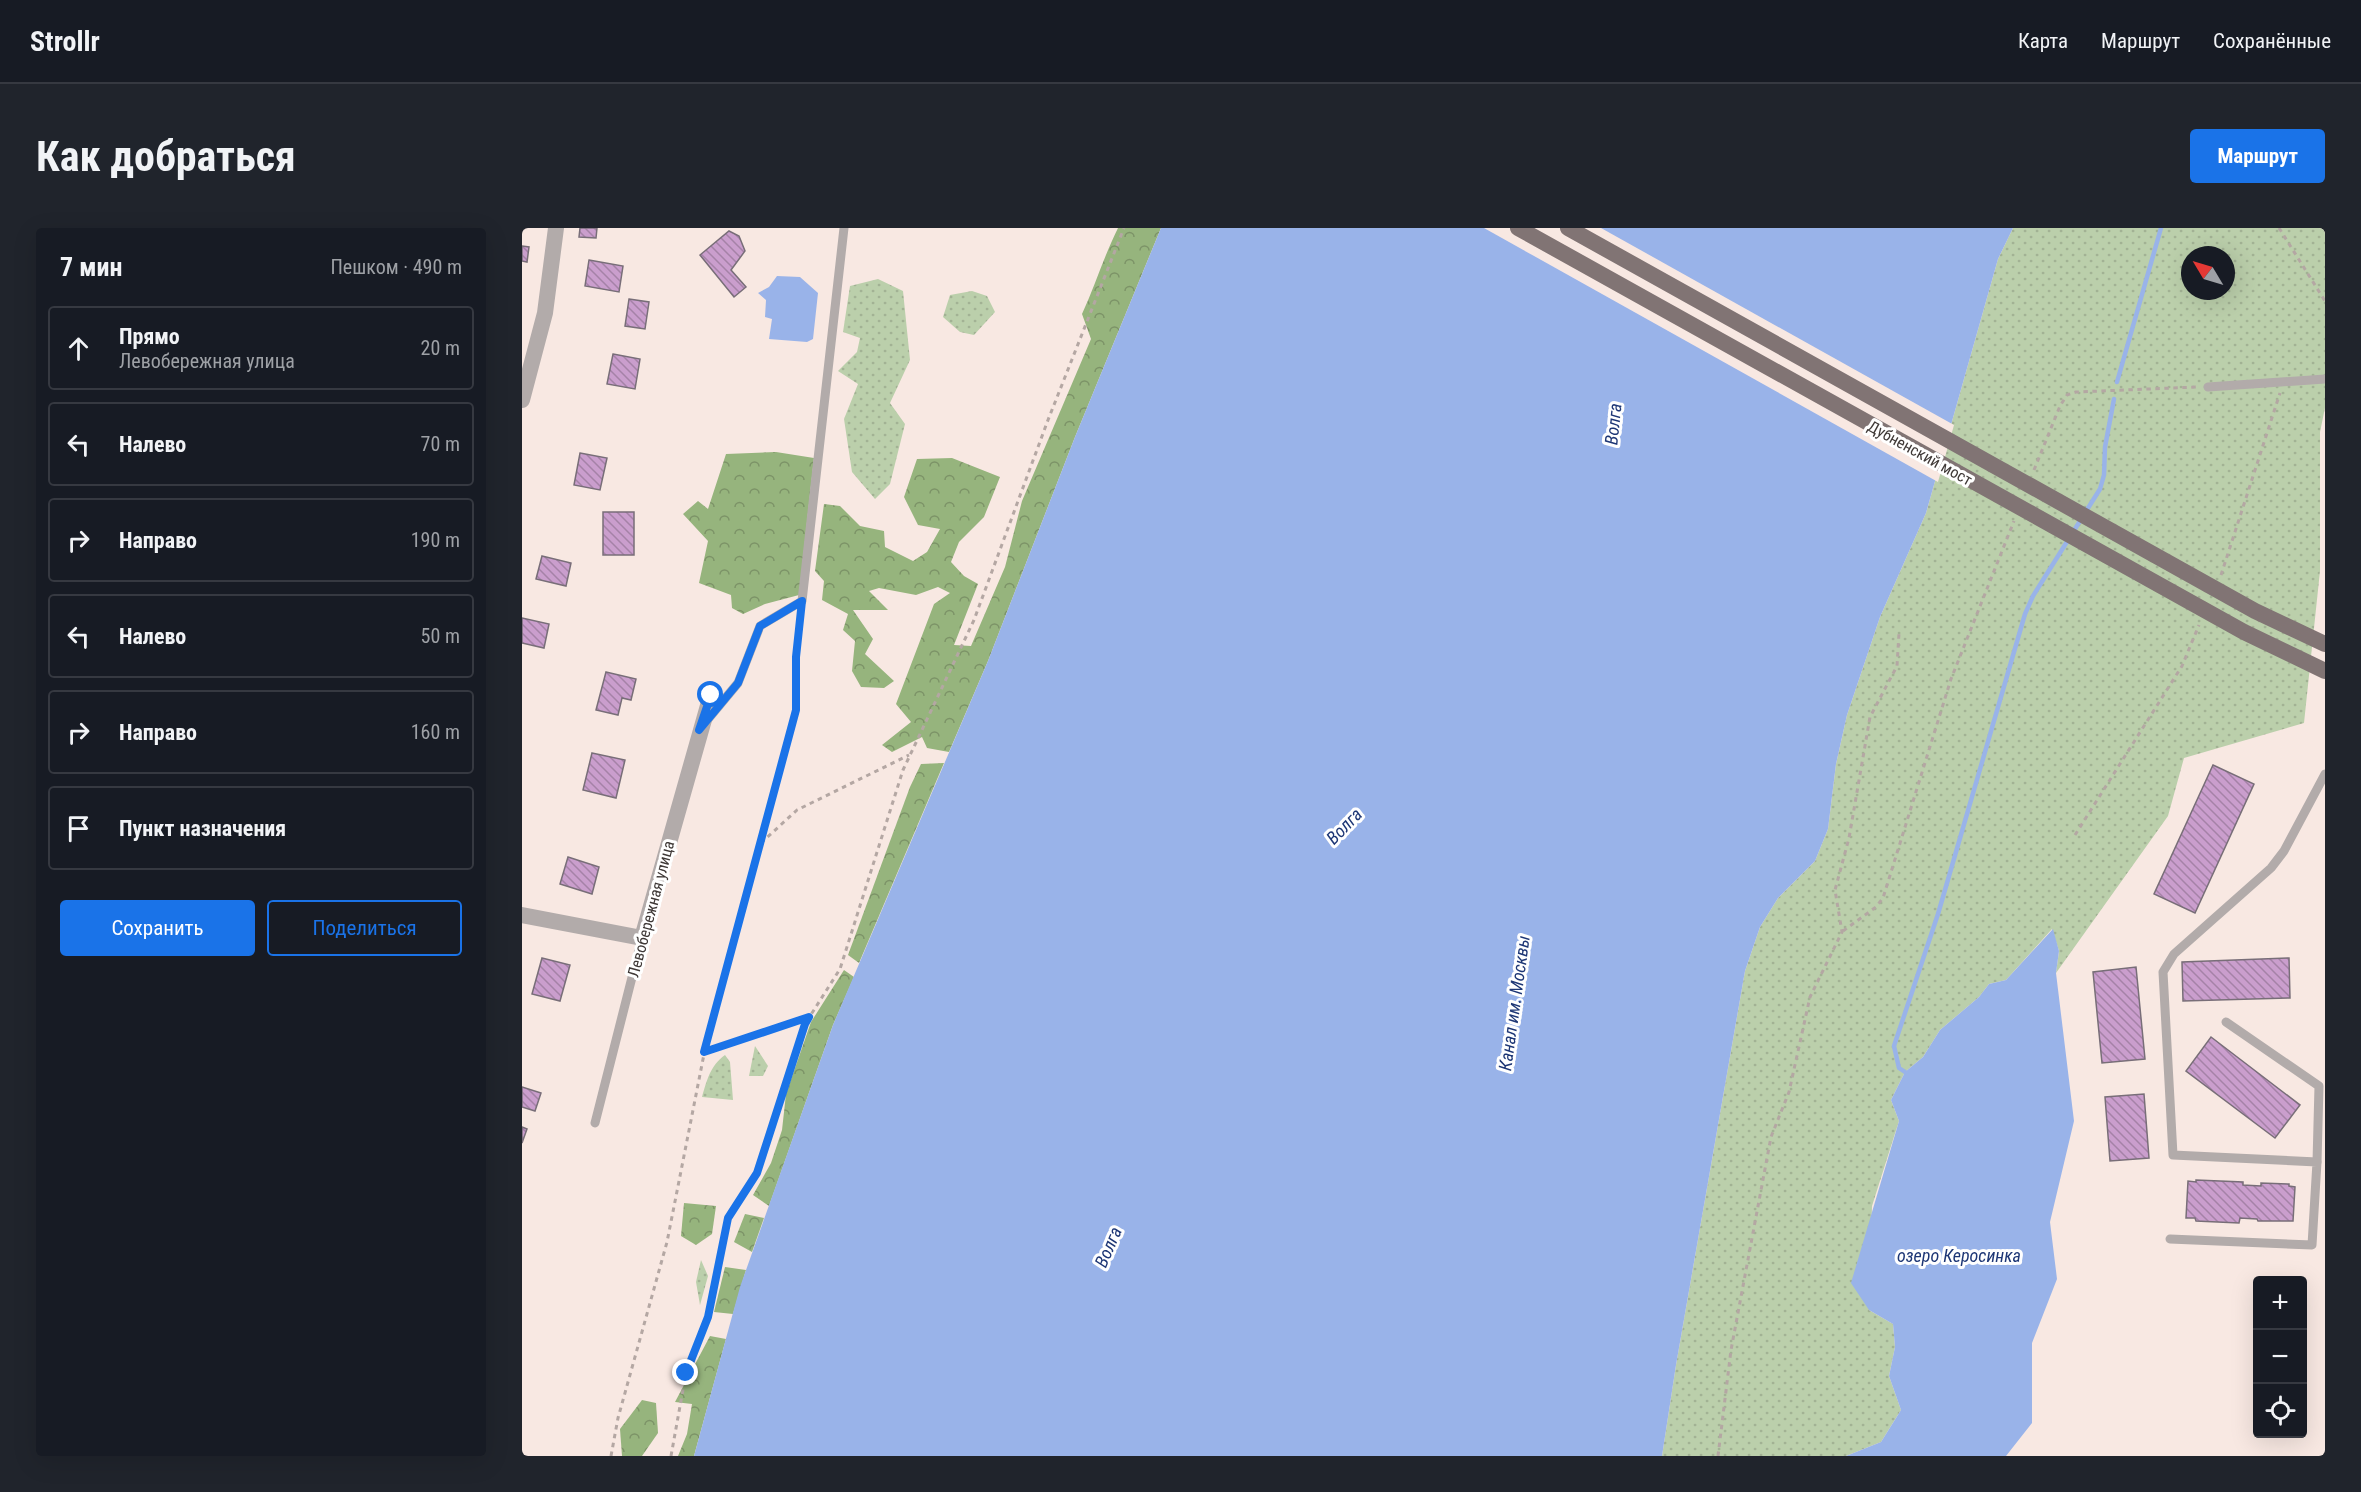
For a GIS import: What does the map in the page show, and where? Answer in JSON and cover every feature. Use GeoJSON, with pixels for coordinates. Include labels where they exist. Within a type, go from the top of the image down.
{"type":"FeatureCollection","features":[{"type":"Feature","properties":{"kind":"main road","name":"Дубненский мост"},"geometry":{"type":"LineString","coordinates":[[1518,228],[2244,632],[2325,671]]}},
{"type":"Feature","properties":{"kind":"main road","name":"Дубненский мост"},"geometry":{"type":"LineString","coordinates":[[1568,228],[2255,611],[2325,644]]}},
{"type":"Feature","properties":{"kind":"street"},"geometry":{"type":"LineString","coordinates":[[522,400],[545,313],[556,228]]}},
{"type":"Feature","properties":{"kind":"street","name":"Левобережная улица"},"geometry":{"type":"LineString","coordinates":[[642,938],[699,730],[711,695]]}},
{"type":"Feature","properties":{"kind":"street"},"geometry":{"type":"LineString","coordinates":[[522,915],[642,938]]}},
{"type":"Feature","properties":{"kind":"lane"},"geometry":{"type":"LineString","coordinates":[[699,730],[738,683],[760,626],[802,601],[844,228]]}},
{"type":"Feature","properties":{"kind":"lane"},"geometry":{"type":"LineString","coordinates":[[2208,387],[2325,379]]}},
{"type":"Feature","properties":{"kind":"lane"},"geometry":{"type":"LineString","coordinates":[[2317,1162],[2173,1155],[2163,972],[2174,954],[2271,868],[2284,851],[2325,774]]}},
{"type":"Feature","properties":{"kind":"lane","name":"Левобережная улица"},"geometry":{"type":"LineString","coordinates":[[595,1123],[642,938]]}},
{"type":"Feature","properties":{"kind":"lane"},"geometry":{"type":"LineString","coordinates":[[2170,1239],[2312,1245],[2319,1086],[2226,1022]]}},
{"type":"Feature","properties":{"kind":"path"},"geometry":{"type":"LineString","coordinates":[[671,1456],[686,1373],[708,1317],[728,1218],[757,1173],[805,1024],[840,969],[903,770],[974,620],[1048,420],[1124,228]]}},
{"type":"Feature","properties":{"kind":"path"},"geometry":{"type":"LineString","coordinates":[[2278,228],[2325,301]]}},
{"type":"Feature","properties":{"kind":"path"},"geometry":{"type":"LineString","coordinates":[[2034,471],[2060,406],[2067,395],[2076,392],[2208,387]]}},
{"type":"Feature","properties":{"kind":"path"},"geometry":{"type":"LineString","coordinates":[[1718,1456],[1731,1350],[1771,1137],[1790,1092],[1810,997],[1842,932],[1876,907],[1883,898],[1951,679],[2016,515]]}},
{"type":"Feature","properties":{"kind":"path"},"geometry":{"type":"LineString","coordinates":[[611,1456],[618,1418],[667,1242],[704,1052],[796,710],[796,657],[802,601]]}},
{"type":"Feature","properties":{"kind":"path"},"geometry":{"type":"LineString","coordinates":[[1842,932],[1835,890],[1849,838],[1869,717],[1897,666],[1899,633]]}},
{"type":"Feature","properties":{"kind":"path"},"geometry":{"type":"LineString","coordinates":[[760,844],[797,810],[910,754]]}},
{"type":"Feature","properties":{"kind":"path"},"geometry":{"type":"LineString","coordinates":[[704,1052],[809,1017]]}},
{"type":"Feature","properties":{"kind":"green space"},"geometry":{"type":"Polygon","coordinates":[[[1118,228],[1161,228],[1075,437],[988,661],[949,752],[927,748],[922,737],[892,752],[882,745],[911,722],[896,704],[934,604],[950,593],[938,587],[916,595],[879,588],[869,591],[888,610],[853,610],[873,639],[865,654],[894,681],[884,688],[861,687],[852,671],[855,641],[843,630],[848,614],[822,600],[824,581],[815,571],[824,504],[840,506],[860,526],[884,531],[885,547],[913,561],[927,552],[940,529],[918,525],[904,497],[917,459],[952,458],[1000,477],[984,517],[959,542],[951,562],[964,576],[978,584],[954,645],[971,646],[1005,567],[1022,501],[1091,339],[1082,314],[1118,228]]]}},
{"type":"Feature","properties":{"kind":"green space"},"geometry":{"type":"Polygon","coordinates":[[[2013,228],[2325,228],[2325,408],[2320,432],[2320,571],[2304,723],[2184,758],[2168,816],[2056,973],[2059,951],[2052,929],[2006,980],[1989,984],[1979,997],[1940,1030],[1923,1057],[1905,1072],[1891,1100],[1899,1121],[1872,1206],[1869,1310],[1893,1324],[1895,1347],[1889,1376],[1901,1410],[1881,1442],[1846,1456],[1662,1456],[1745,971],[1760,927],[1778,898],[1815,861],[1828,829],[1836,764],[1847,715],[1880,617],[1926,513],[1998,259],[2013,228]]]}},
{"type":"Feature","properties":{"kind":"green space"},"geometry":{"type":"Polygon","coordinates":[[[878,279],[903,291],[910,360],[890,403],[905,424],[890,484],[875,499],[852,472],[844,419],[858,384],[838,371],[857,352],[860,338],[843,332],[850,286],[878,279]]]}},
{"type":"Feature","properties":{"kind":"green space"},"geometry":{"type":"Polygon","coordinates":[[[972,291],[987,296],[995,312],[974,335],[960,332],[943,317],[950,295],[972,291]]]}},
{"type":"Feature","properties":{"kind":"green space"},"geometry":{"type":"Polygon","coordinates":[[[776,452],[814,458],[799,595],[765,604],[743,614],[732,608],[731,595],[699,583],[708,541],[683,514],[698,501],[708,509],[726,454],[776,452]]]}},
{"type":"Feature","properties":{"kind":"green space"},"geometry":{"type":"Polygon","coordinates":[[[944,763],[859,963],[848,955],[910,787],[921,764],[944,763]]]}},
{"type":"Feature","properties":{"kind":"green space"},"geometry":{"type":"Polygon","coordinates":[[[844,970],[854,977],[833,1025],[769,1206],[753,1195],[771,1163],[782,1130],[786,1094],[811,1022],[844,970]]]}},
{"type":"Feature","properties":{"kind":"green space"},"geometry":{"type":"Polygon","coordinates":[[[755,1046],[768,1066],[763,1076],[749,1076],[755,1046]]]}},
{"type":"Feature","properties":{"kind":"green space"},"geometry":{"type":"Polygon","coordinates":[[[725,1055],[730,1062],[733,1100],[702,1097],[712,1069],[725,1055]]]}},
{"type":"Feature","properties":{"kind":"green space"},"geometry":{"type":"Polygon","coordinates":[[[684,1203],[716,1206],[712,1234],[696,1245],[681,1236],[684,1203]]]}},
{"type":"Feature","properties":{"kind":"green space"},"geometry":{"type":"Polygon","coordinates":[[[745,1214],[764,1218],[752,1252],[734,1242],[745,1214]]]}},
{"type":"Feature","properties":{"kind":"green space"},"geometry":{"type":"Polygon","coordinates":[[[701,1260],[708,1276],[700,1305],[696,1282],[701,1260]]]}},
{"type":"Feature","properties":{"kind":"green space"},"geometry":{"type":"Polygon","coordinates":[[[725,1267],[746,1270],[733,1314],[714,1312],[725,1267]]]}},
{"type":"Feature","properties":{"kind":"green space"},"geometry":{"type":"Polygon","coordinates":[[[710,1336],[726,1339],[694,1456],[678,1456],[687,1434],[692,1404],[675,1402],[710,1336]]]}},
{"type":"Feature","properties":{"kind":"green space"},"geometry":{"type":"Polygon","coordinates":[[[642,1400],[656,1403],[658,1433],[642,1456],[622,1456],[620,1429],[642,1400]]]}},
{"type":"Feature","properties":{"kind":"water"},"geometry":{"type":"Polygon","coordinates":[[[1161,228],[2013,228],[1998,259],[1926,513],[1880,617],[1847,715],[1836,764],[1828,829],[1815,861],[1778,898],[1760,927],[1745,971],[1662,1456],[694,1456],[740,1287],[833,1025],[988,661],[1075,437],[1161,228]]]}},
{"type":"Feature","properties":{"kind":"water"},"geometry":{"type":"Polygon","coordinates":[[[777,276],[800,277],[818,293],[813,339],[807,342],[769,339],[772,319],[765,317],[766,300],[758,293],[769,287],[777,276]]]}},
{"type":"Feature","properties":{"kind":"water","name":"озеро Керосинка"},"geometry":{"type":"Polygon","coordinates":[[[2053,929],[2059,951],[2056,973],[2074,1121],[2050,1222],[2057,1279],[2032,1343],[2032,1423],[2006,1456],[1846,1456],[1881,1442],[1901,1410],[1889,1376],[1895,1347],[1893,1324],[1869,1310],[1851,1283],[1899,1121],[1891,1100],[1905,1072],[1923,1057],[1940,1030],[1979,997],[1989,984],[2006,980],[2053,929]]]}},
{"type":"Feature","properties":{"kind":"pier"},"geometry":{"type":"Polygon","coordinates":[[[1484,228],[1601,228],[1954,425],[1938,482],[1484,228]]]}},
{"type":"Feature","properties":{"kind":"building"},"geometry":{"type":"Polygon","coordinates":[[[580,228],[597,228],[596,238],[579,237],[580,228]]]}},
{"type":"Feature","properties":{"kind":"building"},"geometry":{"type":"Polygon","coordinates":[[[729,231],[739,236],[745,251],[731,270],[746,287],[734,297],[700,255],[729,231]]]}},
{"type":"Feature","properties":{"kind":"building"},"geometry":{"type":"Polygon","coordinates":[[[522,246],[529,247],[527,262],[522,261],[522,246]]]}},
{"type":"Feature","properties":{"kind":"building"},"geometry":{"type":"Polygon","coordinates":[[[589,260],[623,266],[619,292],[585,286],[589,260]]]}},
{"type":"Feature","properties":{"kind":"building"},"geometry":{"type":"Polygon","coordinates":[[[629,299],[649,302],[645,329],[625,326],[629,299]]]}},
{"type":"Feature","properties":{"kind":"building"},"geometry":{"type":"Polygon","coordinates":[[[613,354],[640,359],[635,389],[607,384],[613,354]]]}},
{"type":"Feature","properties":{"kind":"building"},"geometry":{"type":"Polygon","coordinates":[[[580,453],[607,458],[600,490],[574,485],[580,453]]]}},
{"type":"Feature","properties":{"kind":"building"},"geometry":{"type":"Polygon","coordinates":[[[603,512],[634,512],[634,555],[603,555],[603,512]]]}},
{"type":"Feature","properties":{"kind":"building"},"geometry":{"type":"Polygon","coordinates":[[[542,556],[571,563],[566,586],[536,579],[542,556]]]}},
{"type":"Feature","properties":{"kind":"building"},"geometry":{"type":"Polygon","coordinates":[[[522,618],[549,624],[544,648],[522,643],[522,618]]]}},
{"type":"Feature","properties":{"kind":"building"},"geometry":{"type":"Polygon","coordinates":[[[606,672],[636,679],[631,700],[622,698],[618,715],[596,710],[606,672]]]}},
{"type":"Feature","properties":{"kind":"building"},"geometry":{"type":"Polygon","coordinates":[[[592,753],[625,760],[616,798],[583,790],[592,753]]]}},
{"type":"Feature","properties":{"kind":"building"},"geometry":{"type":"Polygon","coordinates":[[[2213,765],[2254,784],[2195,913],[2154,894],[2213,765]]]}},
{"type":"Feature","properties":{"kind":"building"},"geometry":{"type":"Polygon","coordinates":[[[568,857],[599,867],[592,894],[560,884],[568,857]]]}},
{"type":"Feature","properties":{"kind":"building"},"geometry":{"type":"Polygon","coordinates":[[[542,958],[570,965],[560,1001],[532,994],[542,958]]]}},
{"type":"Feature","properties":{"kind":"building"},"geometry":{"type":"Polygon","coordinates":[[[2289,958],[2290,998],[2183,1001],[2182,962],[2289,958]]]}},
{"type":"Feature","properties":{"kind":"building"},"geometry":{"type":"Polygon","coordinates":[[[2136,967],[2145,1059],[2102,1063],[2093,972],[2136,967]]]}},
{"type":"Feature","properties":{"kind":"building"},"geometry":{"type":"Polygon","coordinates":[[[2211,1037],[2300,1105],[2275,1138],[2186,1071],[2211,1037]]]}},
{"type":"Feature","properties":{"kind":"building"},"geometry":{"type":"Polygon","coordinates":[[[522,1087],[541,1093],[535,1111],[522,1107],[522,1087]]]}},
{"type":"Feature","properties":{"kind":"building"},"geometry":{"type":"Polygon","coordinates":[[[2144,1094],[2149,1158],[2110,1161],[2105,1097],[2144,1094]]]}},
{"type":"Feature","properties":{"kind":"building"},"geometry":{"type":"Polygon","coordinates":[[[522,1127],[527,1129],[522,1143],[522,1127]]]}},
{"type":"Feature","properties":{"kind":"building"},"geometry":{"type":"Polygon","coordinates":[[[2196,1180],[2243,1182],[2243,1185],[2261,1186],[2261,1183],[2289,1184],[2295,1187],[2293,1221],[2258,1221],[2257,1219],[2240,1218],[2239,1223],[2196,1221],[2195,1218],[2186,1218],[2188,1181],[2196,1182],[2196,1180]]]}},
{"type":"Feature","properties":{"kind":"waterway"},"geometry":{"type":"LineString","coordinates":[[2117,382],[2161,228]]}},
{"type":"Feature","properties":{"kind":"waterway"},"geometry":{"type":"LineString","coordinates":[[1905,1072],[1899,1068],[1894,1046],[1938,914],[2025,614],[2033,596],[2100,489],[2104,475],[2105,447],[2114,399]]}},
{"type":"Feature","properties":{"kind":"route"},"geometry":{"type":"LineString","coordinates":[[686,1373],[708,1317],[728,1218],[757,1173],[809,1017],[704,1052],[796,710],[796,657],[802,601],[760,626],[738,683],[699,730],[711,695]]}},
{"type":"Feature","properties":{"kind":"water label","name":"Волга"},"geometry":{"type":"Point","coordinates":[1613,424]}},
{"type":"Feature","properties":{"kind":"water label","name":"Волга"},"geometry":{"type":"Point","coordinates":[1344,826]}},
{"type":"Feature","properties":{"kind":"water label","name":"Канал им. Москвы"},"geometry":{"type":"Point","coordinates":[1514,1003]}},
{"type":"Feature","properties":{"kind":"water label","name":"Волга"},"geometry":{"type":"Point","coordinates":[1108,1247]}}]}
